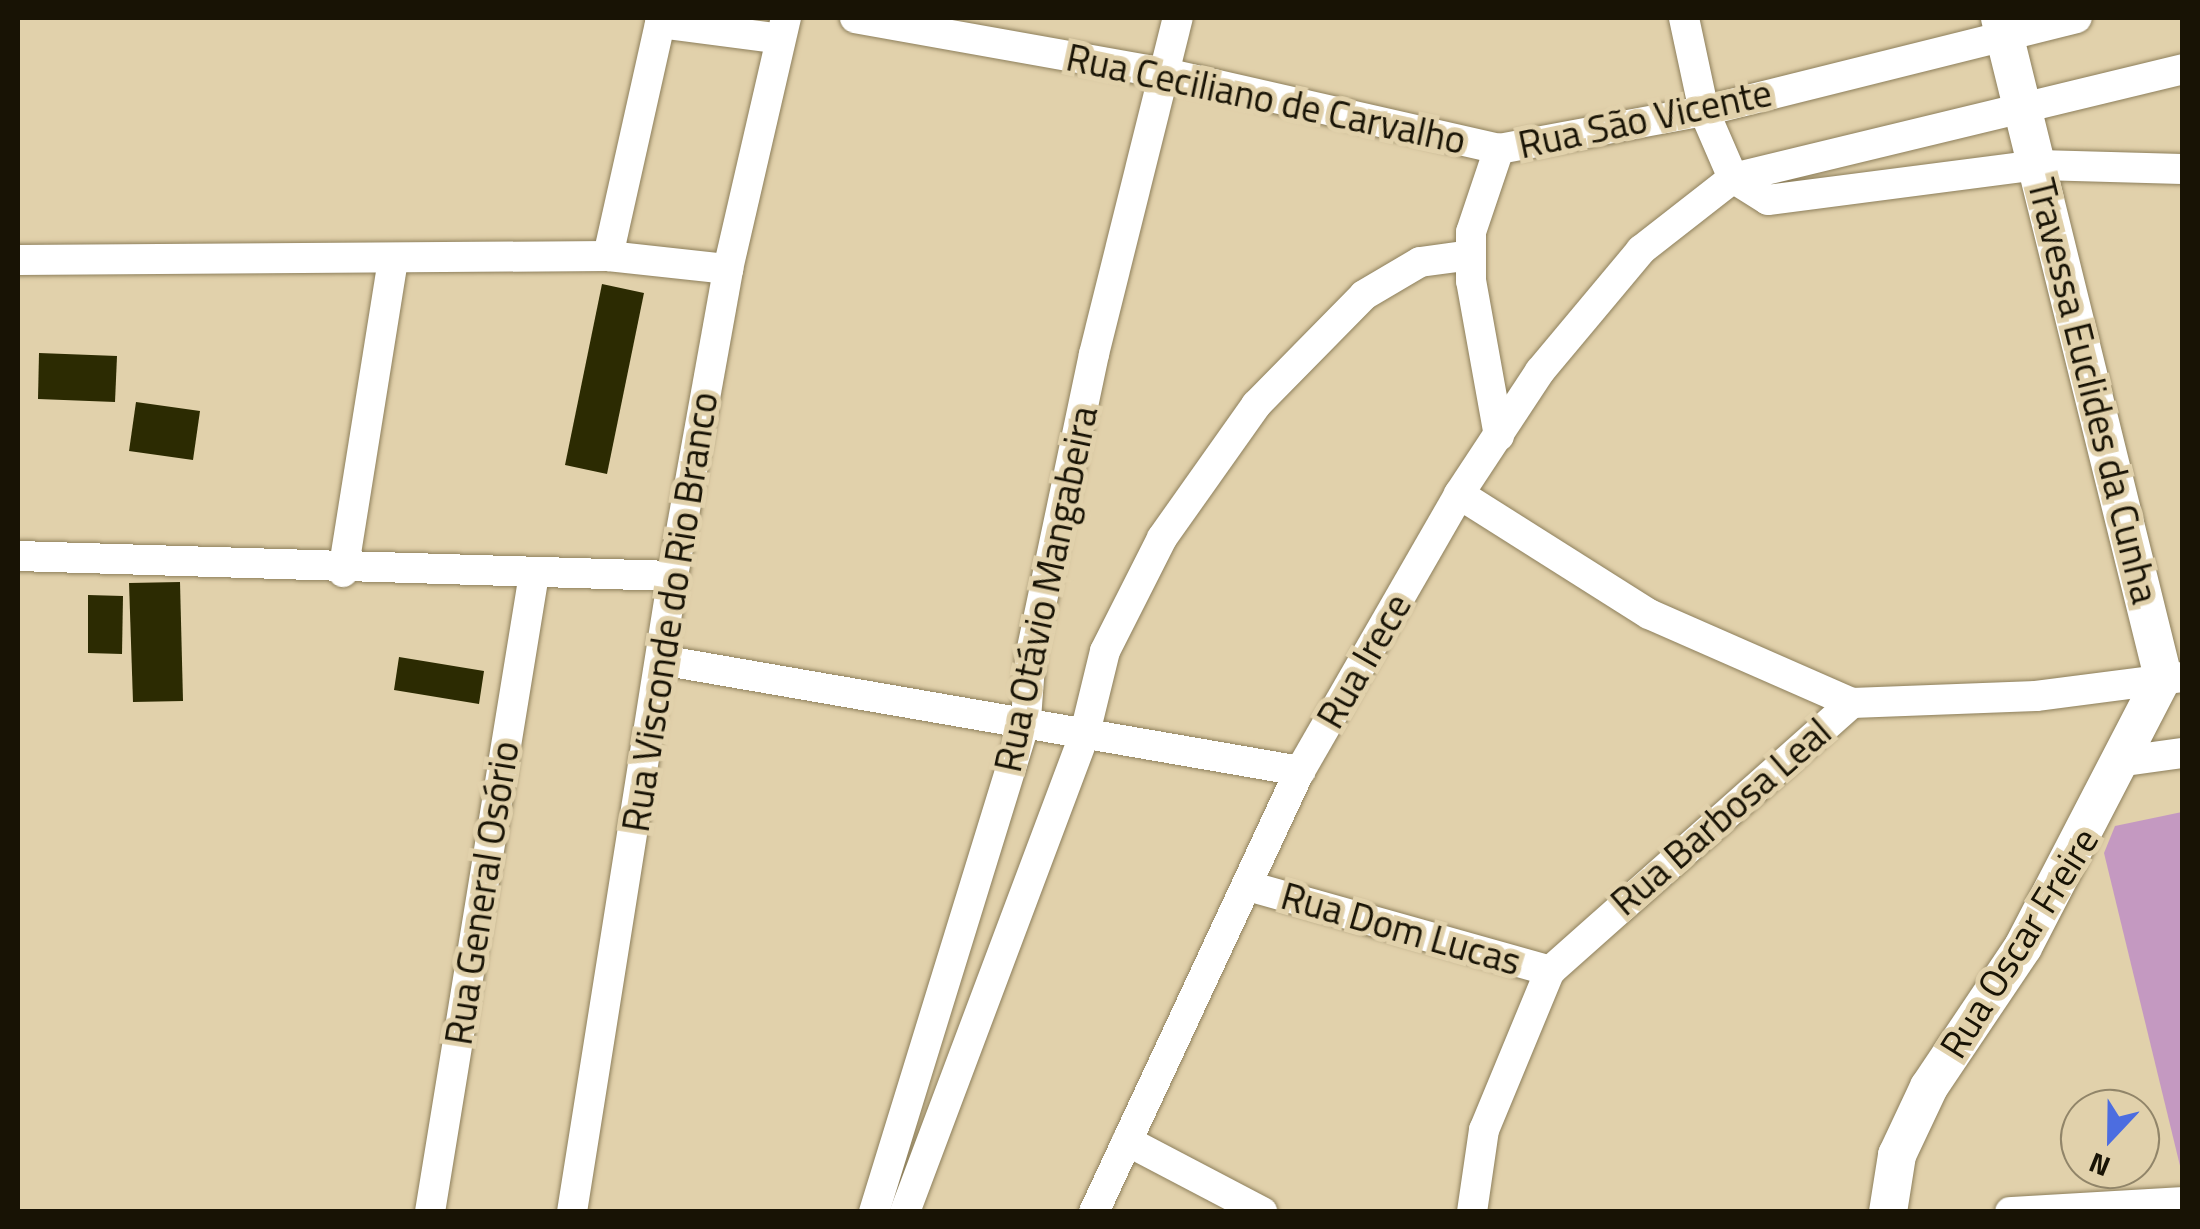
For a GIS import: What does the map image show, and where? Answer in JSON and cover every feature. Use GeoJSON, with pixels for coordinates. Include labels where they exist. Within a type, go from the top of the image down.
{"type":"FeatureCollection","features":[{"type":"Feature","properties":{"kind":"street","name":"Rua Ceciliano de Carvalho"},"geometry":{"type":"LineString","coordinates":[[855,18],[1165,72],[1499,149]]}},
{"type":"Feature","properties":{"kind":"street","name":"Rua Otávio Mangabeira"},"geometry":{"type":"LineString","coordinates":[[874,1212],[1026,720],[1031,654],[1090,372],[1178,18]]}},
{"type":"Feature","properties":{"kind":"street"},"geometry":{"type":"LineString","coordinates":[[1684,18],[1704,110],[1733,178],[1781,200],[2039,165],[2182,170]]}},
{"type":"Feature","properties":{"kind":"street","name":"Rua São Vicente"},"geometry":{"type":"LineString","coordinates":[[1499,436],[1470,232],[1499,149],[1704,110],[2002,26],[2077,18]]}},
{"type":"Feature","properties":{"kind":"street"},"geometry":{"type":"LineString","coordinates":[[608,256],[660,20],[781,28]]}},
{"type":"Feature","properties":{"kind":"street","name":"Travessa Euclides da Cunha"},"geometry":{"type":"LineString","coordinates":[[2002,26],[2172,677]]}},
{"type":"Feature","properties":{"kind":"street","name":"Rua Visconde do Rio Branco"},"geometry":{"type":"LineString","coordinates":[[572,1212],[673,576],[728,269],[781,28]]}},
{"type":"Feature","properties":{"kind":"street","name":"Rua São Vicente"},"geometry":{"type":"LineString","coordinates":[[1733,178],[2182,69]]}},
{"type":"Feature","properties":{"kind":"street","name":"Rua Irece"},"geometry":{"type":"LineString","coordinates":[[1094,1212],[1252,887],[1300,772],[1459,494],[1550,358],[1641,250],[1733,178]]}},
{"type":"Feature","properties":{"kind":"street","name":"Rua Otávio Mangabeira"},"geometry":{"type":"LineString","coordinates":[[905,1212],[1085,733],[1092,690],[1131,590],[1256,405],[1364,295],[1420,262],[1471,255]]}},
{"type":"Feature","properties":{"kind":"street"},"geometry":{"type":"LineString","coordinates":[[18,260],[393,261],[608,256],[728,269]]}},
{"type":"Feature","properties":{"kind":"street"},"geometry":{"type":"LineString","coordinates":[[343,572],[393,261]]}},
{"type":"Feature","properties":{"kind":"street"},"geometry":{"type":"LineString","coordinates":[[1459,494],[1649,614],[1852,703]]}},
{"type":"Feature","properties":{"kind":"street"},"geometry":{"type":"LineString","coordinates":[[18,556],[343,572],[673,576]]}},
{"type":"Feature","properties":{"kind":"street","name":"Rua General Osório"},"geometry":{"type":"LineString","coordinates":[[430,1212],[534,574]]}},
{"type":"Feature","properties":{"kind":"street"},"geometry":{"type":"LineString","coordinates":[[661,660],[1026,720],[1300,772]]}},
{"type":"Feature","properties":{"kind":"street","name":"Rua Barbosa Leal"},"geometry":{"type":"LineString","coordinates":[[1472,1212],[1484,1130],[1550,971],[1852,703],[2036,696],[2172,677]]}},
{"type":"Feature","properties":{"kind":"street","name":"Rua Oscar Freire"},"geometry":{"type":"LineString","coordinates":[[1888,1212],[1897,1155],[1929,1087],[2023,947],[2172,677]]}},
{"type":"Feature","properties":{"kind":"street"},"geometry":{"type":"LineString","coordinates":[[2124,761],[2182,752]]}},
{"type":"Feature","properties":{"kind":"street","name":"Rua Dom Lucas"},"geometry":{"type":"LineString","coordinates":[[1252,887],[1550,971]]}},
{"type":"Feature","properties":{"kind":"street"},"geometry":{"type":"LineString","coordinates":[[1127,1142],[1262,1212]]}},
{"type":"Feature","properties":{"kind":"street"},"geometry":{"type":"LineString","coordinates":[[2010,1212],[2182,1202]]}},
{"type":"Feature","properties":{"kind":"shaded area"},"geometry":{"type":"Polygon","coordinates":[[[2182,812],[2182,1174],[2104,853],[2115,826],[2182,812]]]}},
{"type":"Feature","properties":{"kind":"building"},"geometry":{"type":"Polygon","coordinates":[[[602,284],[644,293],[607,474],[565,465],[602,284]]]}},
{"type":"Feature","properties":{"kind":"building"},"geometry":{"type":"Polygon","coordinates":[[[39,353],[117,356],[115,402],[38,399],[39,353]]]}},
{"type":"Feature","properties":{"kind":"building"},"geometry":{"type":"Polygon","coordinates":[[[136,402],[200,411],[193,460],[129,451],[136,402]]]}},
{"type":"Feature","properties":{"kind":"building"},"geometry":{"type":"Polygon","coordinates":[[[180,582],[183,701],[133,702],[129,583],[180,582]]]}},
{"type":"Feature","properties":{"kind":"building"},"geometry":{"type":"Polygon","coordinates":[[[88,595],[123,596],[122,654],[88,653],[88,595]]]}},
{"type":"Feature","properties":{"kind":"building"},"geometry":{"type":"Polygon","coordinates":[[[399,657],[484,671],[479,704],[394,690],[399,657]]]}}]}
